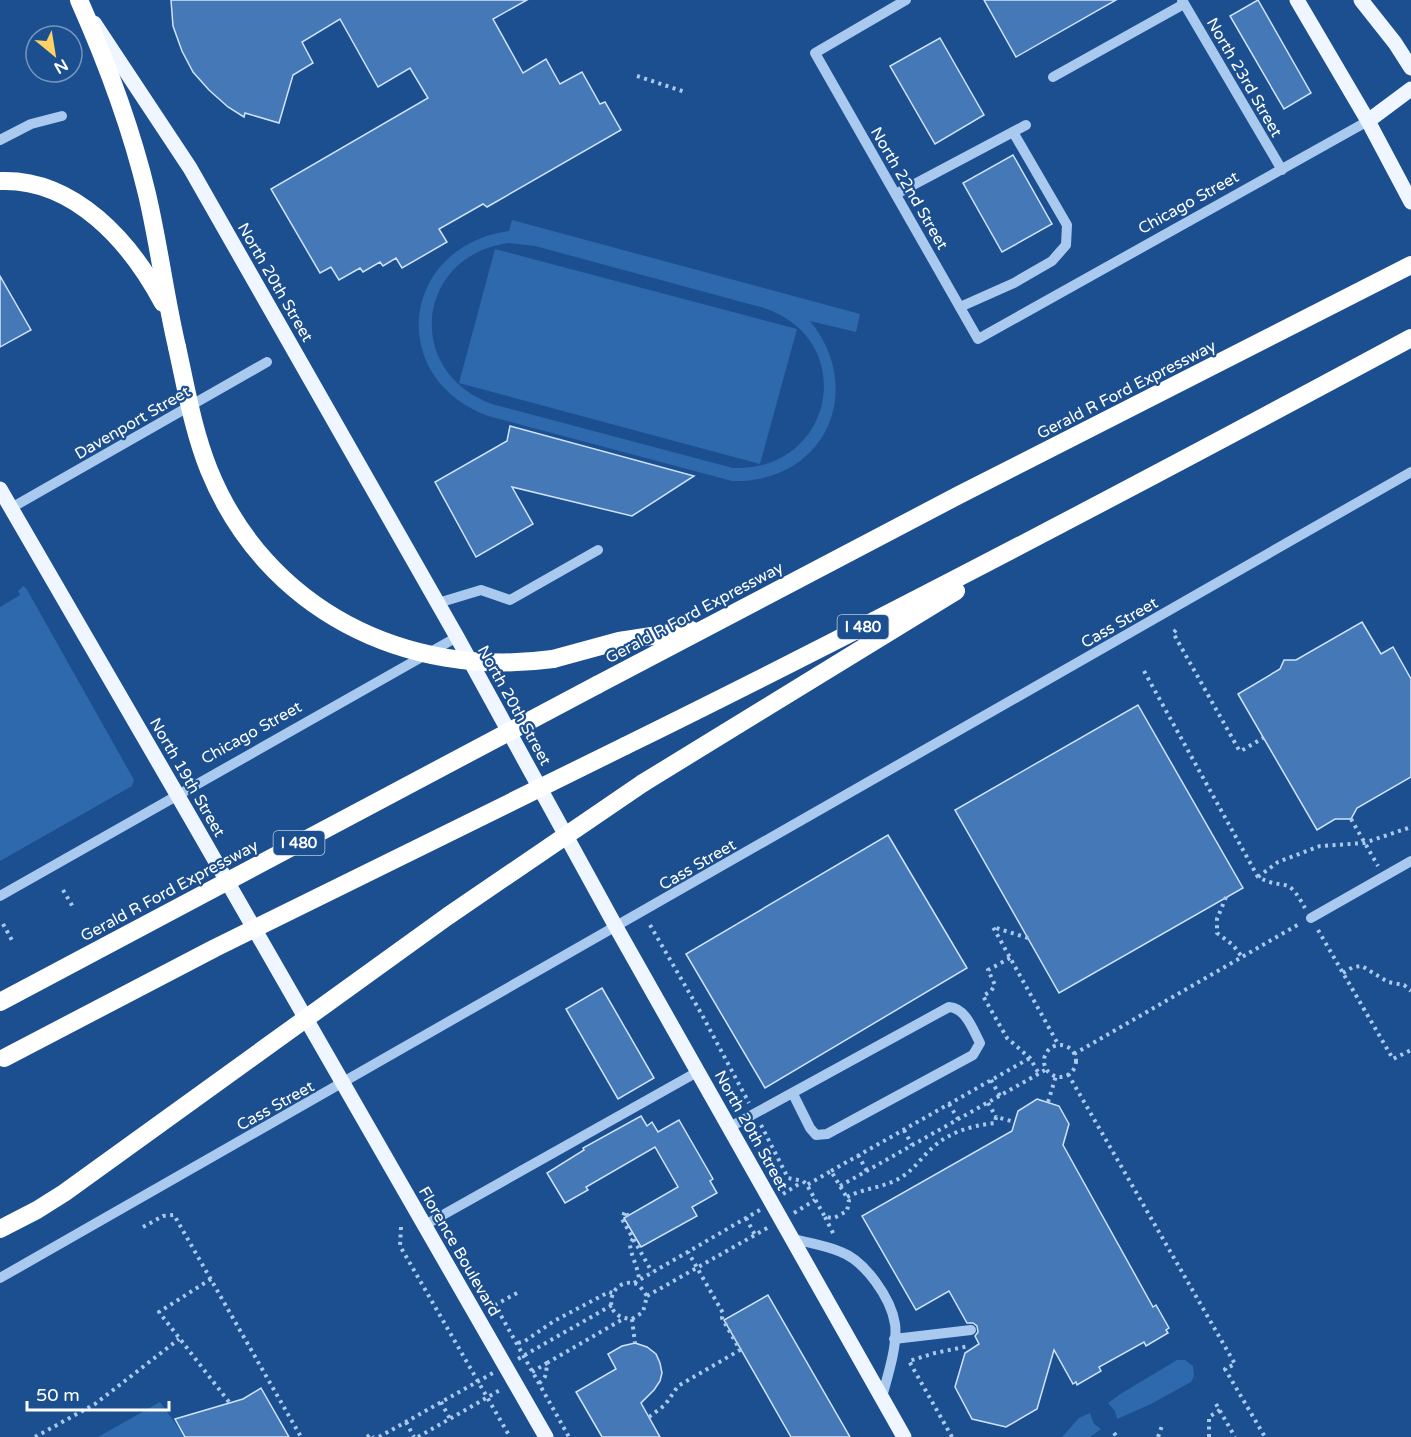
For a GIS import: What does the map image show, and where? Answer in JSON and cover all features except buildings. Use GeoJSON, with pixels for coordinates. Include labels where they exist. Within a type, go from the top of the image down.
{"type":"FeatureCollection","features":[{"type":"Feature","properties":{"kind":"highway"},"geometry":{"type":"LineString","coordinates":[[79,0],[115,84],[139,165],[197,438],[209,471],[223,499],[254,547],[277,572],[307,598],[339,620],[380,640],[433,656],[461,660],[515,662],[553,658],[620,641],[705,628]]}},
{"type":"Feature","properties":{"kind":"highway"},"geometry":{"type":"LineString","coordinates":[[0,181],[47,189],[70,199],[94,215],[112,232],[135,260],[170,316]]}},
{"type":"Feature","properties":{"kind":"highway"},"geometry":{"type":"LineString","coordinates":[[1348,296],[1411,257]]}},
{"type":"Feature","properties":{"kind":"highway","name":"Gerald R Ford Expressway"},"geometry":{"type":"LineString","coordinates":[[0,1002],[959,495],[1411,265]]}},
{"type":"Feature","properties":{"kind":"highway","name":"I 480"},"geometry":{"type":"LineString","coordinates":[[0,1061],[214,948],[825,646],[1099,505],[1411,338]]}},
{"type":"Feature","properties":{"kind":"highway"},"geometry":{"type":"LineString","coordinates":[[0,1228],[38,1210],[64,1193],[448,916],[643,783],[757,711],[1099,505]]}},
{"type":"Feature","properties":{"kind":"main road","name":"North 20th Street"},"geometry":{"type":"LineString","coordinates":[[79,0],[190,168],[458,637],[616,927],[904,1437]]}},
{"type":"Feature","properties":{"kind":"main road"},"geometry":{"type":"LineString","coordinates":[[1297,0],[1368,121],[1411,202]]}},
{"type":"Feature","properties":{"kind":"main road"},"geometry":{"type":"LineString","coordinates":[[1361,0],[1395,43],[1411,68]]}},
{"type":"Feature","properties":{"kind":"main road","name":"Chicago Street"},"geometry":{"type":"LineString","coordinates":[[1368,121],[1411,89]]}},
{"type":"Feature","properties":{"kind":"main road","name":"North 19th Street"},"geometry":{"type":"LineString","coordinates":[[0,489],[343,1084]]}},
{"type":"Feature","properties":{"kind":"main road","name":"Florence Boulevard"},"geometry":{"type":"LineString","coordinates":[[343,1084],[546,1437]]}},
{"type":"Feature","properties":{"kind":"street","name":"North 22nd Street"},"geometry":{"type":"LineString","coordinates":[[899,2],[815,53],[978,339]]}},
{"type":"Feature","properties":{"kind":"street"},"geometry":{"type":"LineString","coordinates":[[1053,77],[1183,2]]}},
{"type":"Feature","properties":{"kind":"street","name":"North 23rd Street"},"geometry":{"type":"LineString","coordinates":[[1183,2],[1282,170]]}},
{"type":"Feature","properties":{"kind":"street"},"geometry":{"type":"LineString","coordinates":[[0,140],[31,124],[63,116]]}},
{"type":"Feature","properties":{"kind":"street","name":"Chicago Street"},"geometry":{"type":"LineString","coordinates":[[978,339],[1368,121]]}},
{"type":"Feature","properties":{"kind":"street"},"geometry":{"type":"LineString","coordinates":[[896,194],[1026,125]]}},
{"type":"Feature","properties":{"kind":"street"},"geometry":{"type":"LineString","coordinates":[[960,307],[1014,283],[1052,261],[1066,245],[1067,225],[1013,132]]}},
{"type":"Feature","properties":{"kind":"street","name":"Davenport Street"},"geometry":{"type":"LineString","coordinates":[[11,508],[267,362]]}},
{"type":"Feature","properties":{"kind":"street","name":"Cass Street"},"geometry":{"type":"LineString","coordinates":[[0,1278],[1410,473]]}},
{"type":"Feature","properties":{"kind":"street"},"geometry":{"type":"LineString","coordinates":[[438,603],[481,590],[510,600],[598,550]]}},
{"type":"Feature","properties":{"kind":"street","name":"Chicago Street"},"geometry":{"type":"LineString","coordinates":[[0,896],[458,637]]}},
{"type":"Feature","properties":{"kind":"street"},"geometry":{"type":"LineString","coordinates":[[1311,918],[1411,861]]}},
{"type":"Feature","properties":{"kind":"street"},"geometry":{"type":"LineString","coordinates":[[730,1128],[949,1007],[956,1008],[963,1013],[980,1043],[973,1055],[827,1134],[816,1136],[793,1094]]}},
{"type":"Feature","properties":{"kind":"street"},"geometry":{"type":"LineString","coordinates":[[425,1225],[699,1071]]}},
{"type":"Feature","properties":{"kind":"street"},"geometry":{"type":"LineString","coordinates":[[791,1238],[839,1251],[851,1257],[881,1288],[895,1324],[890,1368],[882,1397]]}},
{"type":"Feature","properties":{"kind":"street"},"geometry":{"type":"LineString","coordinates":[[894,1339],[971,1330]]}},
{"type":"Feature","properties":{"kind":"path"},"geometry":{"type":"LineString","coordinates":[[637,76],[685,92]]}},
{"type":"Feature","properties":{"kind":"path"},"geometry":{"type":"LineString","coordinates":[[1176,630],[1173,633],[1239,750],[1248,748],[1263,738]]}},
{"type":"Feature","properties":{"kind":"path"},"geometry":{"type":"LineString","coordinates":[[1144,671],[1258,877],[1288,885],[1302,901]]}},
{"type":"Feature","properties":{"kind":"path"},"geometry":{"type":"LineString","coordinates":[[1351,819],[1384,876]]}},
{"type":"Feature","properties":{"kind":"path"},"geometry":{"type":"LineString","coordinates":[[1258,877],[1278,862],[1320,846],[1364,843],[1411,827]]}},
{"type":"Feature","properties":{"kind":"path"},"geometry":{"type":"LineString","coordinates":[[63,890],[73,907]]}},
{"type":"Feature","properties":{"kind":"path"},"geometry":{"type":"LineString","coordinates":[[1226,897],[1217,919],[1217,933],[1236,947],[1242,957]]}},
{"type":"Feature","properties":{"kind":"path"},"geometry":{"type":"LineString","coordinates":[[1074,1054],[1311,918],[1393,1059],[1411,1050]]}},
{"type":"Feature","properties":{"kind":"path"},"geometry":{"type":"LineString","coordinates":[[3,924],[13,942]]}},
{"type":"Feature","properties":{"kind":"path"},"geometry":{"type":"LineString","coordinates":[[651,925],[701,1013],[788,1178],[805,1183],[825,1217],[834,1218],[846,1211],[849,1201],[831,1171]]}},
{"type":"Feature","properties":{"kind":"path"},"geometry":{"type":"LineString","coordinates":[[1028,938],[993,927],[1058,1044]]}},
{"type":"Feature","properties":{"kind":"path"},"geometry":{"type":"LineString","coordinates":[[1010,958],[988,970],[995,985],[988,994],[983,996],[1007,1038],[1030,1058],[1039,1074]]}},
{"type":"Feature","properties":{"kind":"path"},"geometry":{"type":"LineString","coordinates":[[1342,973],[1353,967],[1362,966],[1388,982],[1404,985],[1411,991]]}},
{"type":"Feature","properties":{"kind":"path"},"geometry":{"type":"LineString","coordinates":[[1058,1044],[1069,1047],[1074,1054],[1077,1060],[1074,1071],[1061,1078],[1050,1075],[1043,1063],[1046,1051],[1058,1044]]}},
{"type":"Feature","properties":{"kind":"path"},"geometry":{"type":"LineString","coordinates":[[634,1283],[746,1218],[770,1201],[831,1171],[1030,1058]]}},
{"type":"Feature","properties":{"kind":"path"},"geometry":{"type":"LineString","coordinates":[[840,1186],[1047,1069]]}},
{"type":"Feature","properties":{"kind":"path"},"geometry":{"type":"LineString","coordinates":[[1068,1074],[1235,1364],[1225,1369],[1265,1437]]}},
{"type":"Feature","properties":{"kind":"path"},"geometry":{"type":"LineString","coordinates":[[1048,1102],[1056,1076]]}},
{"type":"Feature","properties":{"kind":"path"},"geometry":{"type":"LineString","coordinates":[[991,1080],[1000,1096]]}},
{"type":"Feature","properties":{"kind":"path"},"geometry":{"type":"LineString","coordinates":[[847,1197],[856,1192],[889,1184],[902,1177],[937,1143],[948,1136],[971,1126],[995,1123],[996,1117],[988,1102]]}},
{"type":"Feature","properties":{"kind":"path"},"geometry":{"type":"LineString","coordinates":[[949,1104],[958,1119]]}},
{"type":"Feature","properties":{"kind":"path"},"geometry":{"type":"LineString","coordinates":[[996,1117],[1015,1122]]}},
{"type":"Feature","properties":{"kind":"path"},"geometry":{"type":"LineString","coordinates":[[904,1130],[912,1145]]}},
{"type":"Feature","properties":{"kind":"path"},"geometry":{"type":"LineString","coordinates":[[858,1155],[867,1171]]}},
{"type":"Feature","properties":{"kind":"path"},"geometry":{"type":"LineString","coordinates":[[647,1296],[639,1285],[626,1283],[613,1293],[614,1312],[624,1318],[632,1319],[643,1312],[647,1296],[815,1200]]}},
{"type":"Feature","properties":{"kind":"path"},"geometry":{"type":"LineString","coordinates":[[628,1216],[625,1211],[622,1219],[652,1272]]}},
{"type":"Feature","properties":{"kind":"path"},"geometry":{"type":"LineString","coordinates":[[143,1227],[163,1216],[174,1215],[301,1437]]}},
{"type":"Feature","properties":{"kind":"path"},"geometry":{"type":"LineString","coordinates":[[746,1218],[755,1235]]}},
{"type":"Feature","properties":{"kind":"path"},"geometry":{"type":"LineString","coordinates":[[401,1227],[400,1246],[510,1437]]}},
{"type":"Feature","properties":{"kind":"path"},"geometry":{"type":"LineString","coordinates":[[633,1239],[630,1243],[630,1250],[636,1263],[639,1279]]}},
{"type":"Feature","properties":{"kind":"path"},"geometry":{"type":"LineString","coordinates":[[649,1417],[665,1406],[678,1386],[740,1350],[722,1318],[723,1313],[688,1252]]}},
{"type":"Feature","properties":{"kind":"path"},"geometry":{"type":"LineString","coordinates":[[211,1279],[159,1312],[229,1402]]}},
{"type":"Feature","properties":{"kind":"path"},"geometry":{"type":"LineString","coordinates":[[518,1343],[609,1292],[613,1293]]}},
{"type":"Feature","properties":{"kind":"path"},"geometry":{"type":"LineString","coordinates":[[517,1293],[495,1305],[569,1437]]}},
{"type":"Feature","properties":{"kind":"path"},"geometry":{"type":"LineString","coordinates":[[379,1437],[612,1305]]}},
{"type":"Feature","properties":{"kind":"path"},"geometry":{"type":"LineString","coordinates":[[406,1422],[416,1437],[624,1318]]}},
{"type":"Feature","properties":{"kind":"path"},"geometry":{"type":"LineString","coordinates":[[632,1319],[635,1343]]}},
{"type":"Feature","properties":{"kind":"path"},"geometry":{"type":"LineString","coordinates":[[35,1437],[95,1404],[180,1339]]}},
{"type":"Feature","properties":{"kind":"path"},"geometry":{"type":"LineString","coordinates":[[952,1437],[909,1361],[980,1344]]}},
{"type":"Feature","properties":{"kind":"path"},"geometry":{"type":"LineString","coordinates":[[539,1383],[546,1374],[547,1363]]}},
{"type":"Feature","properties":{"kind":"path"},"geometry":{"type":"LineString","coordinates":[[441,1402],[450,1419]]}},
{"type":"Feature","properties":{"kind":"path"},"geometry":{"type":"LineString","coordinates":[[1216,1404],[1235,1437]]}},
{"type":"Feature","properties":{"kind":"path"},"geometry":{"type":"LineString","coordinates":[[1209,1437],[1209,1417],[1220,1410]]}},
{"type":"Feature","properties":{"kind":"path"},"geometry":{"type":"LineString","coordinates":[[1158,1437],[1163,1423]]}},
{"type":"Feature","properties":{"kind":"path"},"geometry":{"type":"LineString","coordinates":[[367,1437],[371,1434],[373,1437]]}},
{"type":"Feature","properties":{"kind":"shaded area"},"geometry":{"type":"Polygon","coordinates":[[[512,220],[860,314],[856,332],[810,321],[827,348],[835,376],[835,403],[827,428],[812,450],[791,467],[764,478],[732,481],[488,416],[455,398],[433,373],[421,345],[419,315],[428,286],[446,261],[473,242],[509,231],[512,220]],[[509,243],[478,252],[455,269],[439,291],[432,316],[434,342],[444,367],[463,388],[492,404],[733,468],[767,464],[794,449],[813,428],[822,402],[823,374],[814,347],[794,324],[764,308],[535,246],[509,243]]]}},
{"type":"Feature","properties":{"kind":"shaded area"},"geometry":{"type":"Polygon","coordinates":[[[495,249],[797,329],[760,464],[459,383],[495,249]]]}},
{"type":"Feature","properties":{"kind":"shaded area"},"geometry":{"type":"Polygon","coordinates":[[[23,586],[134,780],[132,786],[0,861],[0,607],[20,595],[18,591],[23,586]]]}},
{"type":"Feature","properties":{"kind":"shaded area"},"geometry":{"type":"Polygon","coordinates":[[[1177,1360],[1185,1360],[1193,1366],[1194,1376],[1191,1382],[1117,1419],[1115,1411],[1108,1403],[1177,1360]]]}},
{"type":"Feature","properties":{"kind":"shaded area"},"geometry":{"type":"Polygon","coordinates":[[[160,1402],[185,1437],[98,1437],[160,1402]]]}},
{"type":"Feature","properties":{"kind":"shaded area"},"geometry":{"type":"Polygon","coordinates":[[[1090,1413],[1094,1424],[1101,1429],[1090,1437],[1062,1437],[1079,1418],[1090,1413]]]}}]}
